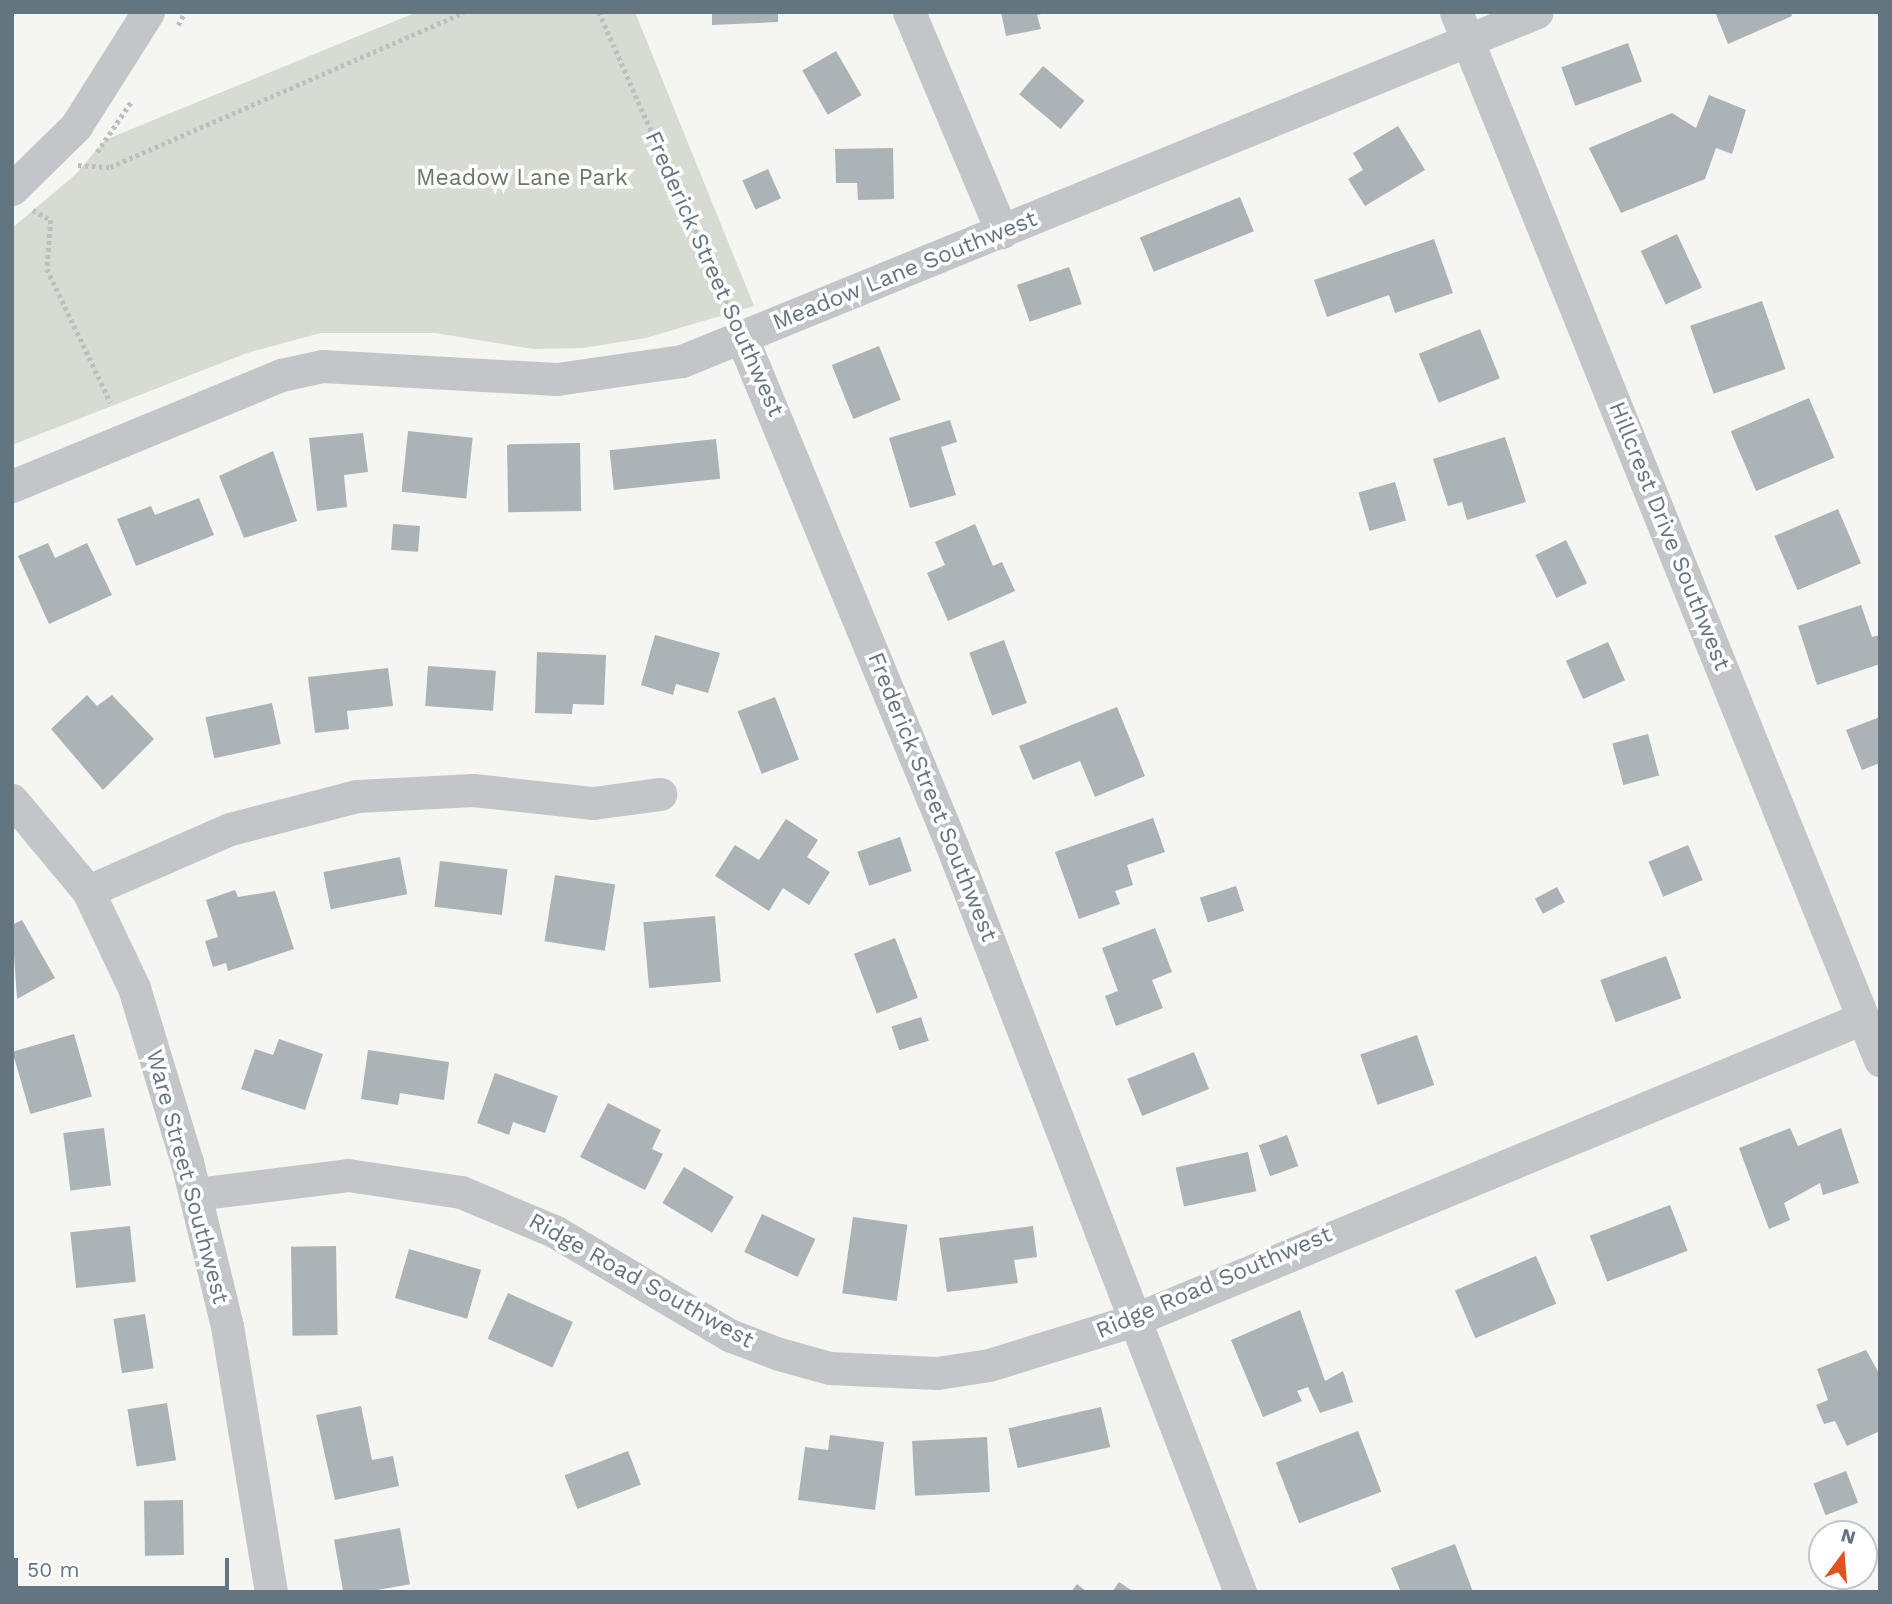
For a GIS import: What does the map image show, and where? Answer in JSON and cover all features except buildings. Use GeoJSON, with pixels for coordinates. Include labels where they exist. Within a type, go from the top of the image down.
{"type":"FeatureCollection","features":[{"type":"Feature","properties":{"kind":"street"},"geometry":{"type":"LineString","coordinates":[[23,199],[148,12]]}},
{"type":"Feature","properties":{"kind":"street"},"geometry":{"type":"LineString","coordinates":[[909,12],[1002,232]]}},
{"type":"Feature","properties":{"kind":"street","name":"Meadow Lane Southwest"},"geometry":{"type":"LineString","coordinates":[[12,486],[281,375],[323,366],[557,379],[682,360],[1002,232],[1463,26],[1537,12]]}},
{"type":"Feature","properties":{"kind":"street","name":"Hillcrest Drive Southwest"},"geometry":{"type":"LineString","coordinates":[[1463,26],[1880,1060]]}},
{"type":"Feature","properties":{"kind":"street","name":"Frederick Street Southwest"},"geometry":{"type":"LineString","coordinates":[[742,338],[953,846],[1063,1126],[1131,1321],[1240,1592]]}},
{"type":"Feature","properties":{"kind":"street"},"geometry":{"type":"LineString","coordinates":[[88,891],[230,829],[357,796],[473,790],[593,803],[660,793]]}},
{"type":"Feature","properties":{"kind":"street","name":"Ware Street Southwest"},"geometry":{"type":"LineString","coordinates":[[12,800],[88,891],[134,988],[196,1194],[232,1352],[271,1592]]}},
{"type":"Feature","properties":{"kind":"street","name":"Ridge Road Southwest"},"geometry":{"type":"LineString","coordinates":[[196,1194],[348,1175],[461,1192],[554,1231],[729,1335],[830,1367],[885,1374],[989,1365],[1131,1321],[1863,1018]]}},
{"type":"Feature","properties":{"kind":"path"},"geometry":{"type":"LineString","coordinates":[[53,152],[72,164],[110,167],[464,12]]}},
{"type":"Feature","properties":{"kind":"path","name":"Frederick Street Southwest"},"geometry":{"type":"LineString","coordinates":[[600,12],[742,338]]}},
{"type":"Feature","properties":{"kind":"path"},"geometry":{"type":"LineString","coordinates":[[23,199],[51,220],[47,269],[111,402]]}},
{"type":"Feature","properties":{"kind":"green space","name":"Meadow Lane Park"},"geometry":{"type":"Polygon","coordinates":[[[417,12],[635,12],[754,306],[646,338],[583,348],[533,349],[435,333],[321,333],[247,353],[12,445],[12,228],[75,175],[105,140],[417,12]]]}}]}
